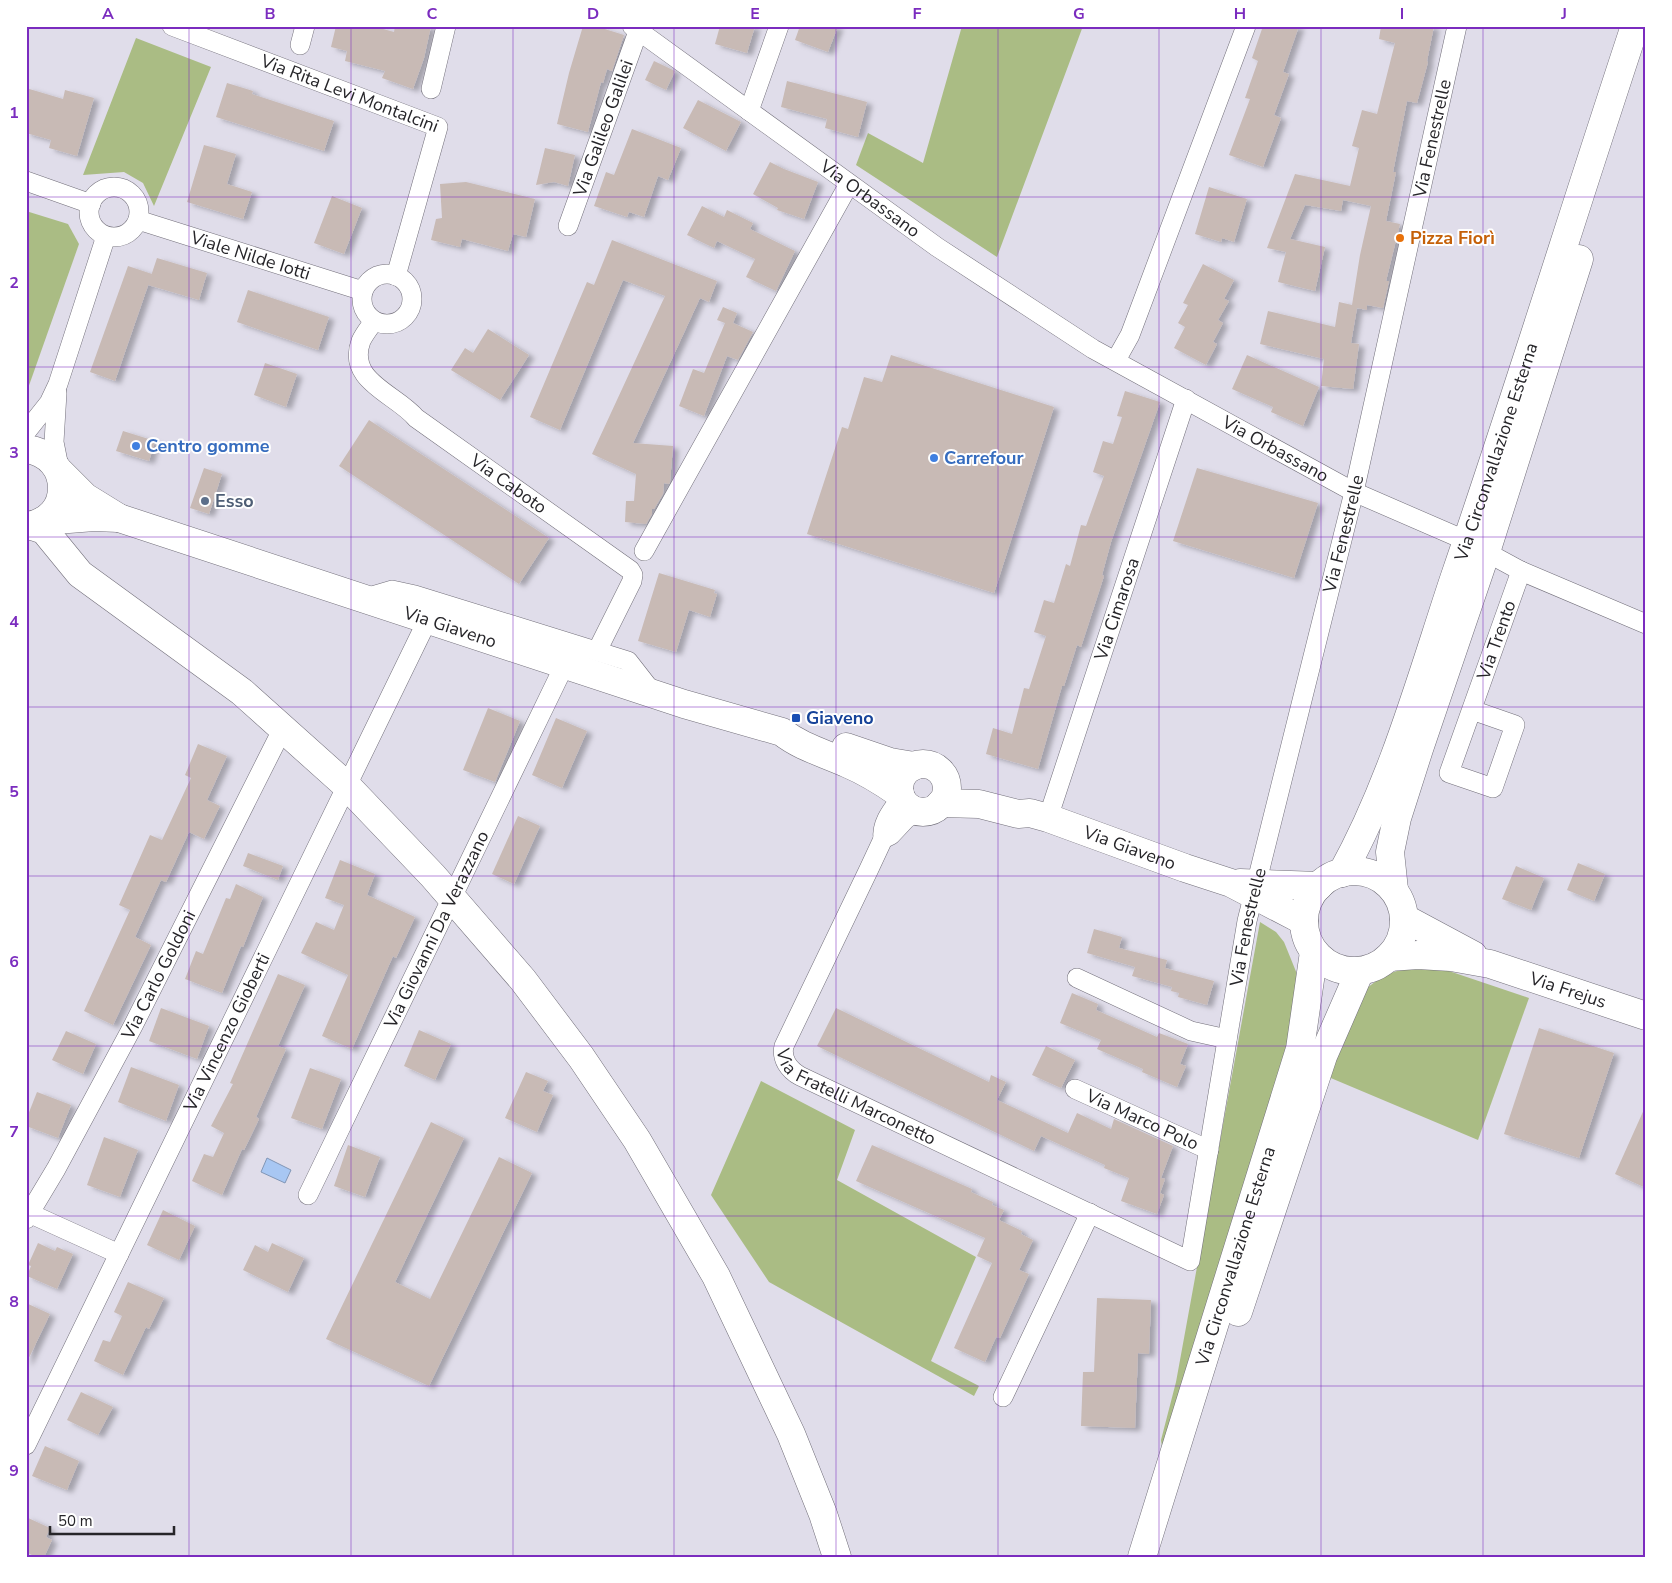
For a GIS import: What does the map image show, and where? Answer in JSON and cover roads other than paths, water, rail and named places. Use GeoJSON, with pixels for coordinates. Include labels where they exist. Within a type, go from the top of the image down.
{"type":"FeatureCollection","features":[{"type":"Feature","properties":{"kind":"main road","name":"Via Circonvallazione Esterna"},"geometry":{"type":"LineString","coordinates":[[1160,1557],[1229,1339],[1323,1056],[1360,971],[1370,969],[1389,957],[1397,948],[1402,938],[1404,918],[1401,902],[1394,890],[1390,852],[1397,818],[1635,26]]}},
{"type":"Feature","properties":{"kind":"main road","name":"Via Circonvallazione Esterna"},"geometry":{"type":"LineString","coordinates":[[1342,873],[1359,843],[1381,794],[1477,547],[1646,47]]}},
{"type":"Feature","properties":{"kind":"main road","name":"Via Giaveno"},"geometry":{"type":"LineString","coordinates":[[26,449],[42,453],[85,496],[119,518],[652,693],[782,732],[794,741],[921,797],[979,804],[1018,814],[1039,816],[1185,868],[1247,887],[1304,921]]}},
{"type":"Feature","properties":{"kind":"main road"},"geometry":{"type":"LineString","coordinates":[[34,525],[54,512],[61,499],[63,487],[60,472]]}},
{"type":"Feature","properties":{"kind":"main road","name":"Via Giaveno"},"geometry":{"type":"LineString","coordinates":[[34,525],[94,518],[119,518]]}},
{"type":"Feature","properties":{"kind":"main road"},"geometry":{"type":"LineString","coordinates":[[34,525],[44,530],[80,574],[242,692],[347,786],[452,898],[523,980],[582,1057],[637,1140],[716,1276],[791,1434],[823,1514],[837,1557]]}},
{"type":"Feature","properties":{"kind":"main road","name":"Via Giaveno"},"geometry":{"type":"LineString","coordinates":[[782,732],[798,730],[890,762],[914,766],[921,764],[931,765],[940,771],[921,797]]}},
{"type":"Feature","properties":{"kind":"main road"},"geometry":{"type":"LineString","coordinates":[[1304,921],[1307,905],[1312,894],[1332,876],[1342,873],[1361,872],[1370,874],[1379,878],[1394,890]]}},
{"type":"Feature","properties":{"kind":"main road","name":"Via Giaveno"},"geometry":{"type":"LineString","coordinates":[[1247,887],[1319,886]]}},
{"type":"Feature","properties":{"kind":"main road","name":"Via Frejus"},"geometry":{"type":"LineString","coordinates":[[1404,918],[1490,964],[1646,1016]]}},
{"type":"Feature","properties":{"kind":"main road","name":"Via Circonvallazione Esterna"},"geometry":{"type":"LineString","coordinates":[[1142,1557],[1300,1049],[1314,952],[1308,940],[1304,921]]}},
{"type":"Feature","properties":{"kind":"main road"},"geometry":{"type":"LineString","coordinates":[[1314,952],[1329,965],[1344,970],[1360,971]]}},
{"type":"Feature","properties":{"kind":"main road","name":"Via Frejus"},"geometry":{"type":"LineString","coordinates":[[1389,957],[1418,955],[1490,964]]}},
{"type":"Feature","properties":{"kind":"street","name":"Via Rita Levi Montalcini"},"geometry":{"type":"LineString","coordinates":[[172,26],[438,127],[396,276]]}},
{"type":"Feature","properties":{"kind":"street"},"geometry":{"type":"LineString","coordinates":[[300,46],[304,26]]}},
{"type":"Feature","properties":{"kind":"street"},"geometry":{"type":"LineString","coordinates":[[431,89],[446,26]]}},
{"type":"Feature","properties":{"kind":"street"},"geometry":{"type":"LineString","coordinates":[[749,111],[779,26]]}},
{"type":"Feature","properties":{"kind":"street"},"geometry":{"type":"LineString","coordinates":[[1116,360],[1130,335],[1246,26]]}},
{"type":"Feature","properties":{"kind":"street","name":"Via Fenestrelle"},"geometry":{"type":"LineString","coordinates":[[1190,1261],[1247,921],[1247,887],[1354,492],[1458,26]]}},
{"type":"Feature","properties":{"kind":"street","name":"Via Orbassano"},"geometry":{"type":"LineString","coordinates":[[637,28],[937,247],[1093,348],[1354,492],[1477,547]]}},
{"type":"Feature","properties":{"kind":"street","name":"Via Galileo Galilei"},"geometry":{"type":"LineString","coordinates":[[568,226],[637,28]]}},
{"type":"Feature","properties":{"kind":"street"},"geometry":{"type":"LineString","coordinates":[[26,181],[90,204]]}},
{"type":"Feature","properties":{"kind":"street"},"geometry":{"type":"LineString","coordinates":[[644,551],[849,184]]}},
{"type":"Feature","properties":{"kind":"street"},"geometry":{"type":"LineString","coordinates":[[116,187],[123,188],[132,194],[138,204],[138,220],[134,227],[126,234],[106,236],[93,225],[89,213],[90,204],[94,197],[103,190],[116,187]]}},
{"type":"Feature","properties":{"kind":"street","name":"Viale Nilde Iotti"},"geometry":{"type":"LineString","coordinates":[[138,220],[363,291]]}},
{"type":"Feature","properties":{"kind":"street"},"geometry":{"type":"LineString","coordinates":[[26,432],[49,403],[58,384],[106,236]]}},
{"type":"Feature","properties":{"kind":"street"},"geometry":{"type":"LineString","coordinates":[[379,276],[396,276],[405,282],[410,291],[410,307],[405,317],[396,323],[385,324],[374,321],[366,314],[363,308],[363,291],[369,282],[379,276]]}},
{"type":"Feature","properties":{"kind":"street","name":"Via Caboto"},"geometry":{"type":"LineString","coordinates":[[374,321],[361,341],[358,362],[370,381],[409,410],[416,418],[630,570],[633,575],[632,581],[596,651]]}},
{"type":"Feature","properties":{"kind":"street"},"geometry":{"type":"LineString","coordinates":[[58,384],[54,442],[60,472]]}},
{"type":"Feature","properties":{"kind":"street","name":"Via Cimarosa"},"geometry":{"type":"LineString","coordinates":[[1039,816],[1186,399]]}},
{"type":"Feature","properties":{"kind":"street"},"geometry":{"type":"LineString","coordinates":[[1477,547],[1521,571],[1646,624]]}},
{"type":"Feature","properties":{"kind":"street","name":"Via Trento"},"geometry":{"type":"LineString","coordinates":[[1472,710],[1521,571]]}},
{"type":"Feature","properties":{"kind":"street"},"geometry":{"type":"LineString","coordinates":[[365,598],[392,590],[415,595],[628,661],[652,693]]}},
{"type":"Feature","properties":{"kind":"street","name":"Via Vincenzo Gioberti"},"geometry":{"type":"LineString","coordinates":[[26,1445],[428,619]]}},
{"type":"Feature","properties":{"kind":"street","name":"Via Giovanni Da Verazzano"},"geometry":{"type":"LineString","coordinates":[[308,1195],[565,664]]}},
{"type":"Feature","properties":{"kind":"street","name":"Via Carlo Goldoni"},"geometry":{"type":"LineString","coordinates":[[28,1216],[134,1026],[283,728]]}},
{"type":"Feature","properties":{"kind":"street","name":"Via Fratelli Marconetto"},"geometry":{"type":"LineString","coordinates":[[921,797],[891,812],[882,831],[883,839],[784,1046],[784,1059],[789,1068],[800,1076],[1190,1261]]}},
{"type":"Feature","properties":{"kind":"street"},"geometry":{"type":"LineString","coordinates":[[1077,978],[1191,1031],[1227,1039]]}},
{"type":"Feature","properties":{"kind":"street","name":"Via Marco Polo"},"geometry":{"type":"LineString","coordinates":[[1076,1089],[1209,1150]]}},
{"type":"Feature","properties":{"kind":"street"},"geometry":{"type":"LineString","coordinates":[[1003,1397],[1090,1213]]}},
{"type":"Feature","properties":{"kind":"street"},"geometry":{"type":"LineString","coordinates":[[28,1216],[119,1254]]}},
{"type":"Feature","properties":{"kind":"water"},"geometry":{"type":"Polygon","coordinates":[[[267,1158],[291,1170],[285,1183],[261,1172],[267,1158]]]}},
{"type":"Feature","properties":{"kind":"place","name":"Pizza Fiorì"},"geometry":{"type":"Point","coordinates":[1400,238]}},
{"type":"Feature","properties":{"kind":"place","name":"Centro gomme"},"geometry":{"type":"Point","coordinates":[136,446]}},
{"type":"Feature","properties":{"kind":"place","name":"Carrefour"},"geometry":{"type":"Point","coordinates":[934,458]}},
{"type":"Feature","properties":{"kind":"place","name":"Esso"},"geometry":{"type":"Point","coordinates":[205,501]}},
{"type":"Feature","properties":{"kind":"place","name":"Giaveno"},"geometry":{"type":"Point","coordinates":[796,718]}}]}
